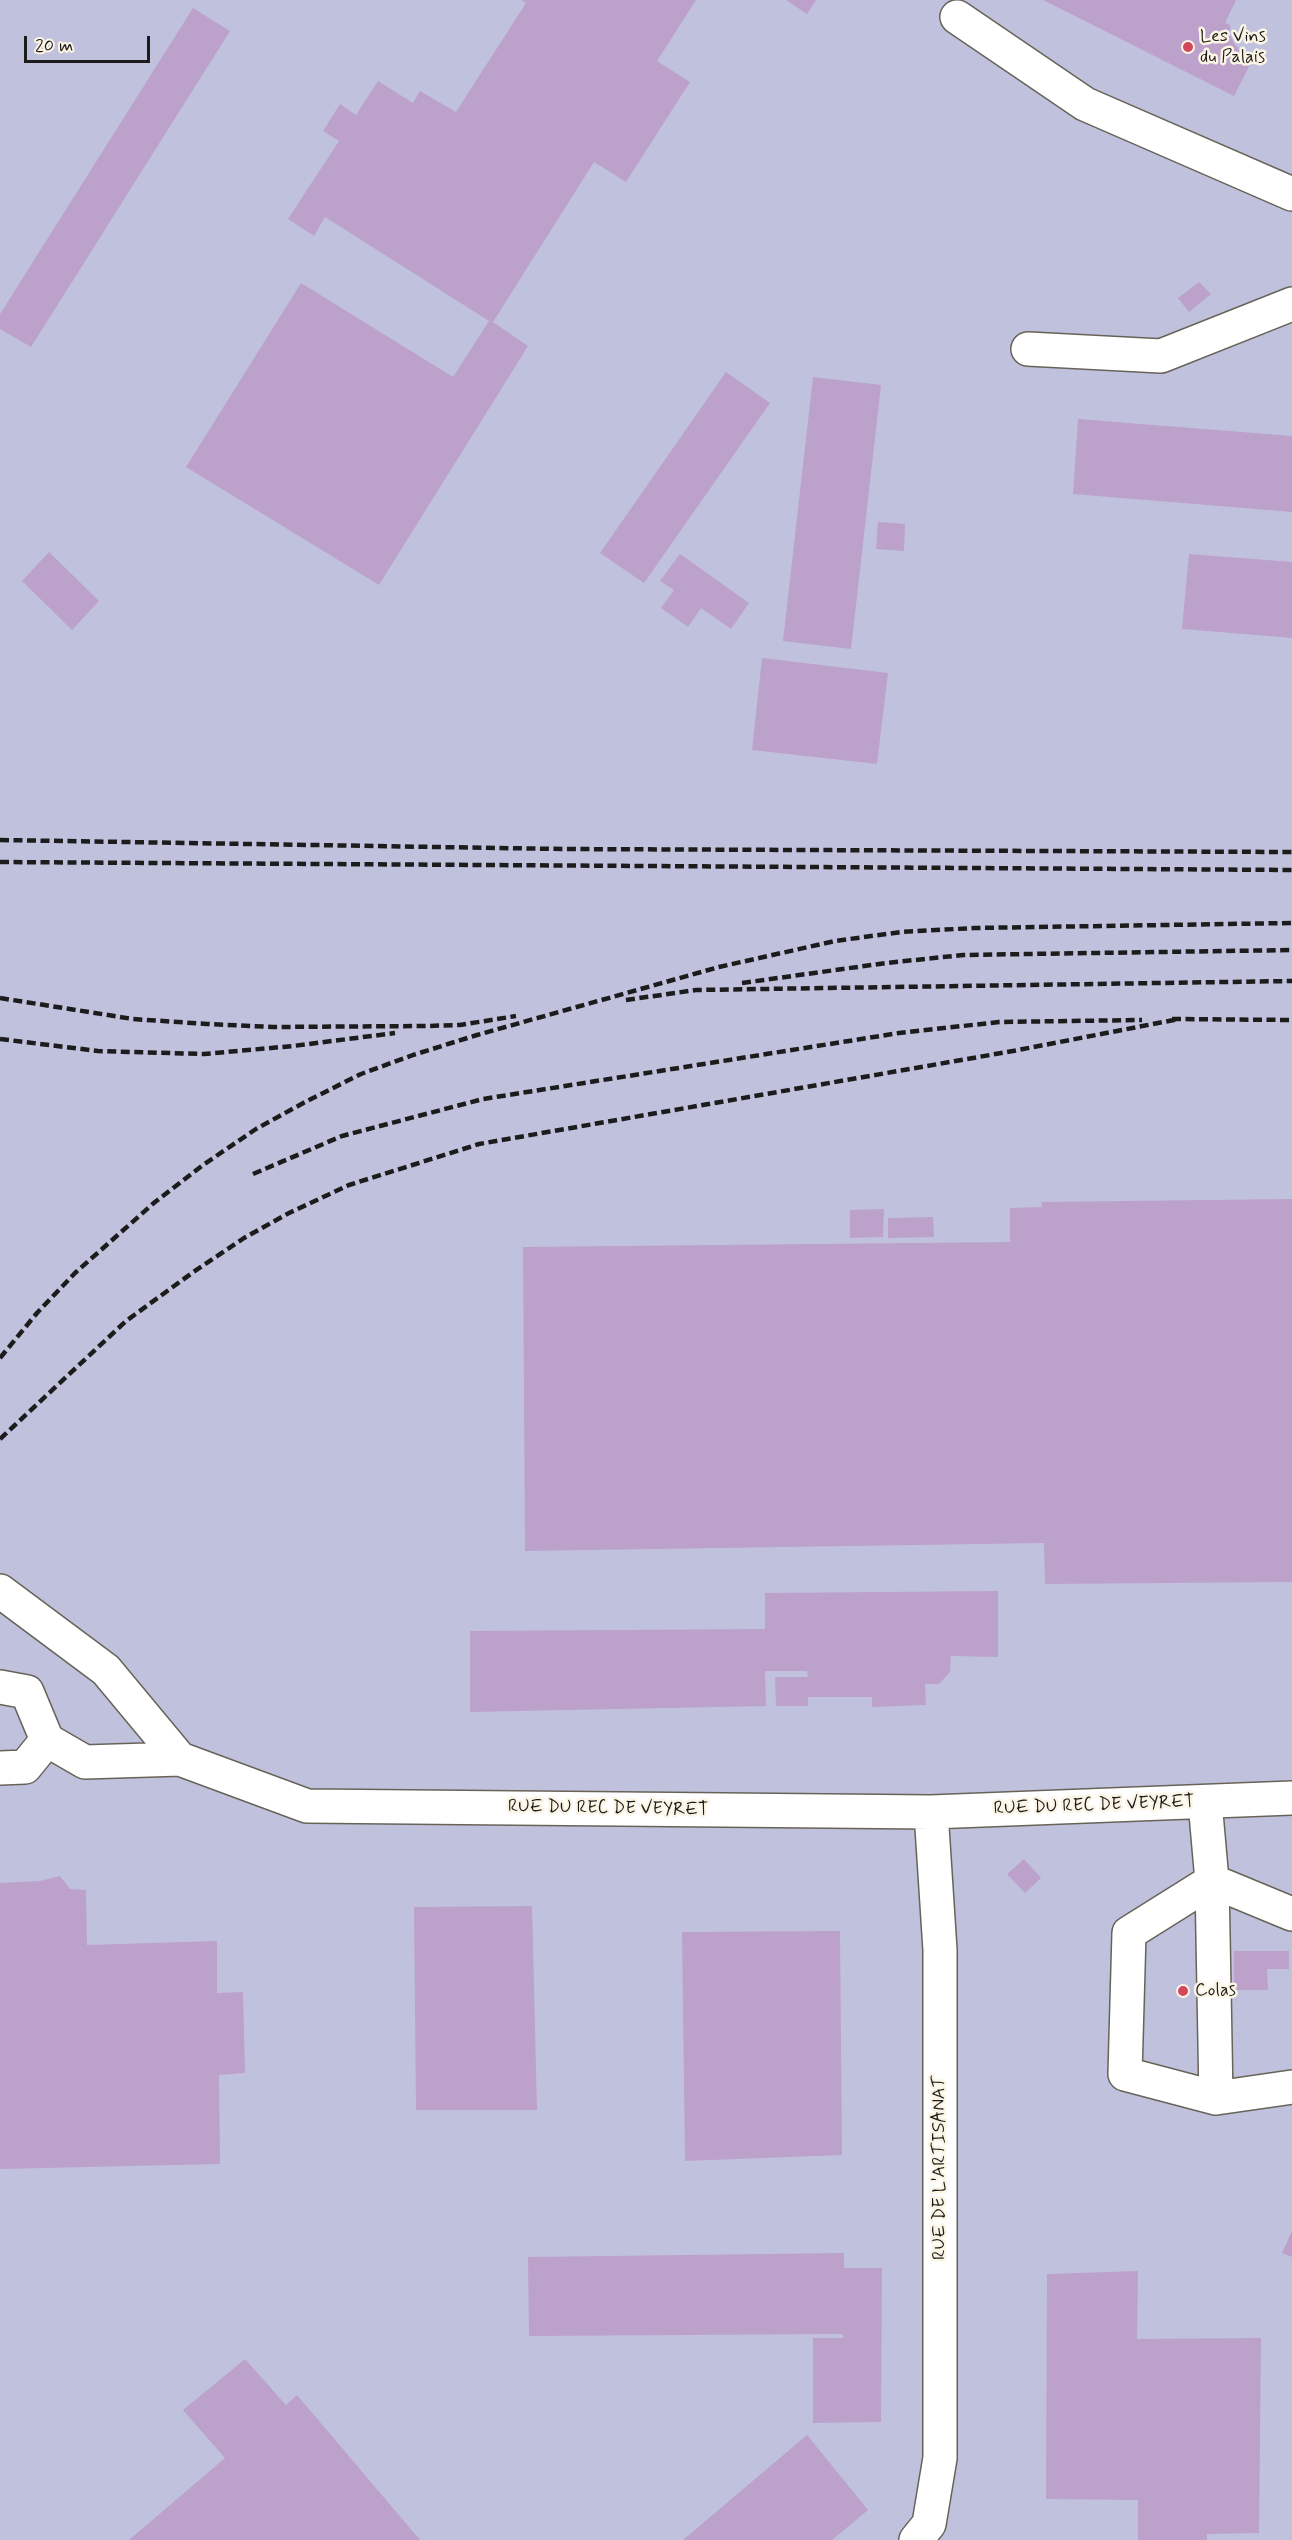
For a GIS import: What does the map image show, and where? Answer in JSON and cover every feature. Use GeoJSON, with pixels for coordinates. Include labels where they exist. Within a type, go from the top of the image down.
{"type":"FeatureCollection","features":[{"type":"Feature","properties":{"kind":"street"},"geometry":{"type":"LineString","coordinates":[[957,17],[1085,104],[1292,194]]}},
{"type":"Feature","properties":{"kind":"street"},"geometry":{"type":"LineString","coordinates":[[1028,350],[1161,356],[1292,304]]}},
{"type":"Feature","properties":{"kind":"street"},"geometry":{"type":"LineString","coordinates":[[0,1591],[106,1670],[180,1760]]}},
{"type":"Feature","properties":{"kind":"street"},"geometry":{"type":"LineString","coordinates":[[0,1687],[27,1692],[46,1740],[85,1762],[180,1760]]}},
{"type":"Feature","properties":{"kind":"street"},"geometry":{"type":"LineString","coordinates":[[0,1768],[25,1767],[46,1740]]}},
{"type":"Feature","properties":{"kind":"street","name":"RUE DU REC DE VEYRET"},"geometry":{"type":"LineString","coordinates":[[180,1760],[307,1806],[931,1812],[1292,1798]]}},
{"type":"Feature","properties":{"kind":"street"},"geometry":{"type":"LineString","coordinates":[[1205,1802],[1212,1881],[1216,2098]]}},
{"type":"Feature","properties":{"kind":"street","name":"RUE DE L'ARTISANAT"},"geometry":{"type":"LineString","coordinates":[[929,2535],[940,2458],[940,1950],[931,1812]]}},
{"type":"Feature","properties":{"kind":"street"},"geometry":{"type":"LineString","coordinates":[[1212,1881],[1292,1914]]}},
{"type":"Feature","properties":{"kind":"street"},"geometry":{"type":"LineString","coordinates":[[1212,1881],[1129,1933],[1125,2074],[1216,2098],[1292,2087]]}},
{"type":"Feature","properties":{"kind":"shaded area"},"geometry":{"type":"Polygon","coordinates":[[[0,0],[1292,0],[1292,2540],[0,2540],[0,0]]]}},
{"type":"Feature","properties":{"kind":"building"},"geometry":{"type":"Polygon","coordinates":[[[521,0],[696,0],[657,61],[690,82],[626,182],[594,162],[493,322],[528,346],[379,585],[186,467],[301,283],[453,377],[489,321],[325,217],[314,236],[288,219],[339,141],[323,131],[340,104],[356,115],[378,81],[413,103],[420,91],[456,112],[526,3],[521,0]]]}},
{"type":"Feature","properties":{"kind":"building"},"geometry":{"type":"Polygon","coordinates":[[[786,0],[816,0],[807,14],[786,0]]]}},
{"type":"Feature","properties":{"kind":"building","name":"Les Vins du Palais"},"geometry":{"type":"Polygon","coordinates":[[[1043,0],[1236,0],[1225,23],[1230,25],[1230,35],[1241,52],[1253,59],[1234,96],[1043,0]]]}},
{"type":"Feature","properties":{"kind":"building"},"geometry":{"type":"Polygon","coordinates":[[[193,8],[230,31],[31,347],[0,329],[0,314],[193,8]]]}},
{"type":"Feature","properties":{"kind":"building"},"geometry":{"type":"Polygon","coordinates":[[[1199,282],[1211,294],[1189,312],[1178,298],[1199,282]]]}},
{"type":"Feature","properties":{"kind":"building"},"geometry":{"type":"Polygon","coordinates":[[[726,372],[770,403],[644,583],[600,553],[726,372]]]}},
{"type":"Feature","properties":{"kind":"building"},"geometry":{"type":"Polygon","coordinates":[[[813,377],[881,385],[851,649],[783,641],[813,377]]]}},
{"type":"Feature","properties":{"kind":"building"},"geometry":{"type":"Polygon","coordinates":[[[1078,419],[1292,436],[1292,512],[1073,494],[1078,419]]]}},
{"type":"Feature","properties":{"kind":"building"},"geometry":{"type":"Polygon","coordinates":[[[878,522],[905,524],[904,551],[876,549],[878,522]]]}},
{"type":"Feature","properties":{"kind":"building"},"geometry":{"type":"Polygon","coordinates":[[[49,552],[99,601],[72,630],[22,581],[49,552]]]}},
{"type":"Feature","properties":{"kind":"building"},"geometry":{"type":"Polygon","coordinates":[[[680,554],[749,603],[731,629],[701,608],[688,627],[661,608],[674,590],[660,581],[680,554]]]}},
{"type":"Feature","properties":{"kind":"building"},"geometry":{"type":"Polygon","coordinates":[[[1189,554],[1292,562],[1292,638],[1182,629],[1189,554]]]}},
{"type":"Feature","properties":{"kind":"building"},"geometry":{"type":"Polygon","coordinates":[[[762,658],[888,673],[877,764],[752,750],[762,658]]]}},
{"type":"Feature","properties":{"kind":"building"},"geometry":{"type":"Polygon","coordinates":[[[1292,1199],[1292,1582],[1045,1584],[1044,1543],[525,1551],[523,1247],[1010,1242],[1010,1208],[1042,1207],[1041,1202],[1292,1199]]]}},
{"type":"Feature","properties":{"kind":"building"},"geometry":{"type":"Polygon","coordinates":[[[884,1209],[883,1237],[850,1238],[850,1210],[884,1209]]]}},
{"type":"Feature","properties":{"kind":"building"},"geometry":{"type":"Polygon","coordinates":[[[933,1217],[934,1237],[888,1238],[888,1218],[933,1217]]]}},
{"type":"Feature","properties":{"kind":"building"},"geometry":{"type":"Polygon","coordinates":[[[998,1591],[998,1657],[951,1656],[950,1672],[939,1684],[925,1684],[926,1705],[872,1707],[872,1697],[808,1697],[808,1706],[776,1706],[775,1677],[808,1677],[807,1671],[765,1671],[766,1706],[470,1712],[470,1631],[765,1629],[765,1593],[998,1591]]]}},
{"type":"Feature","properties":{"kind":"building"},"geometry":{"type":"Polygon","coordinates":[[[1024,1859],[1041,1878],[1025,1893],[1007,1874],[1024,1859]]]}},
{"type":"Feature","properties":{"kind":"building"},"geometry":{"type":"Polygon","coordinates":[[[60,1876],[70,1889],[86,1890],[87,1945],[217,1941],[217,1993],[243,1992],[245,2073],[219,2075],[220,2164],[0,2169],[0,1883],[40,1881],[60,1876]]]}},
{"type":"Feature","properties":{"kind":"building"},"geometry":{"type":"Polygon","coordinates":[[[532,1906],[537,2110],[416,2110],[414,1907],[532,1906]]]}},
{"type":"Feature","properties":{"kind":"building"},"geometry":{"type":"Polygon","coordinates":[[[840,1931],[842,2155],[685,2161],[682,1932],[840,1931]]]}},
{"type":"Feature","properties":{"kind":"building"},"geometry":{"type":"Polygon","coordinates":[[[1234,1951],[1289,1951],[1289,1969],[1267,1969],[1268,1990],[1234,1990],[1234,1951]]]}},
{"type":"Feature","properties":{"kind":"building"},"geometry":{"type":"Polygon","coordinates":[[[1292,2231],[1292,2257],[1282,2253],[1292,2231]]]}},
{"type":"Feature","properties":{"kind":"building"},"geometry":{"type":"Polygon","coordinates":[[[844,2253],[844,2268],[882,2268],[881,2422],[813,2423],[813,2338],[844,2338],[842,2334],[529,2336],[528,2257],[844,2253]]]}},
{"type":"Feature","properties":{"kind":"building"},"geometry":{"type":"Polygon","coordinates":[[[1138,2271],[1137,2339],[1261,2338],[1259,2533],[1207,2534],[1207,2540],[1138,2540],[1138,2500],[1046,2499],[1047,2274],[1138,2271]]]}},
{"type":"Feature","properties":{"kind":"building"},"geometry":{"type":"Polygon","coordinates":[[[245,2359],[286,2405],[297,2395],[420,2540],[129,2540],[225,2458],[183,2410],[245,2359]]]}},
{"type":"Feature","properties":{"kind":"building"},"geometry":{"type":"Polygon","coordinates":[[[807,2435],[868,2510],[832,2540],[683,2540],[807,2435]]]}},
{"type":"Feature","properties":{"kind":"railway"},"geometry":{"type":"LineString","coordinates":[[0,840],[562,849],[1292,852]]}},
{"type":"Feature","properties":{"kind":"railway"},"geometry":{"type":"LineString","coordinates":[[0,862],[1292,870]]}},
{"type":"Feature","properties":{"kind":"railway"},"geometry":{"type":"LineString","coordinates":[[0,1358],[37,1313],[75,1273],[155,1202],[203,1165],[256,1129],[307,1101],[361,1074],[413,1055],[719,967],[835,941],[901,932],[974,928],[1292,923]]}},
{"type":"Feature","properties":{"kind":"railway"},"geometry":{"type":"LineString","coordinates":[[742,983],[963,955],[1292,950]]}},
{"type":"Feature","properties":{"kind":"railway"},"geometry":{"type":"LineString","coordinates":[[626,1000],[696,990],[1292,981]]}},
{"type":"Feature","properties":{"kind":"railway"},"geometry":{"type":"LineString","coordinates":[[0,998],[133,1019],[273,1027],[460,1025],[516,1016]]}},
{"type":"Feature","properties":{"kind":"railway"},"geometry":{"type":"LineString","coordinates":[[1172,1019],[1292,1020]]}},
{"type":"Feature","properties":{"kind":"railway"},"geometry":{"type":"LineString","coordinates":[[0,1439],[126,1321],[244,1238],[289,1213],[349,1185],[479,1144],[1013,1051],[1179,1019]]}},
{"type":"Feature","properties":{"kind":"railway"},"geometry":{"type":"LineString","coordinates":[[253,1174],[342,1136],[483,1099],[899,1033],[999,1022],[1142,1020]]}},
{"type":"Feature","properties":{"kind":"railway"},"geometry":{"type":"LineString","coordinates":[[0,1039],[98,1051],[204,1054],[395,1033]]}},
{"type":"Feature","properties":{"kind":"place","name":"Les Vins du Palais"},"geometry":{"type":"Point","coordinates":[1188,47]}},
{"type":"Feature","properties":{"kind":"place","name":"Colas"},"geometry":{"type":"Point","coordinates":[1183,1991]}}]}
